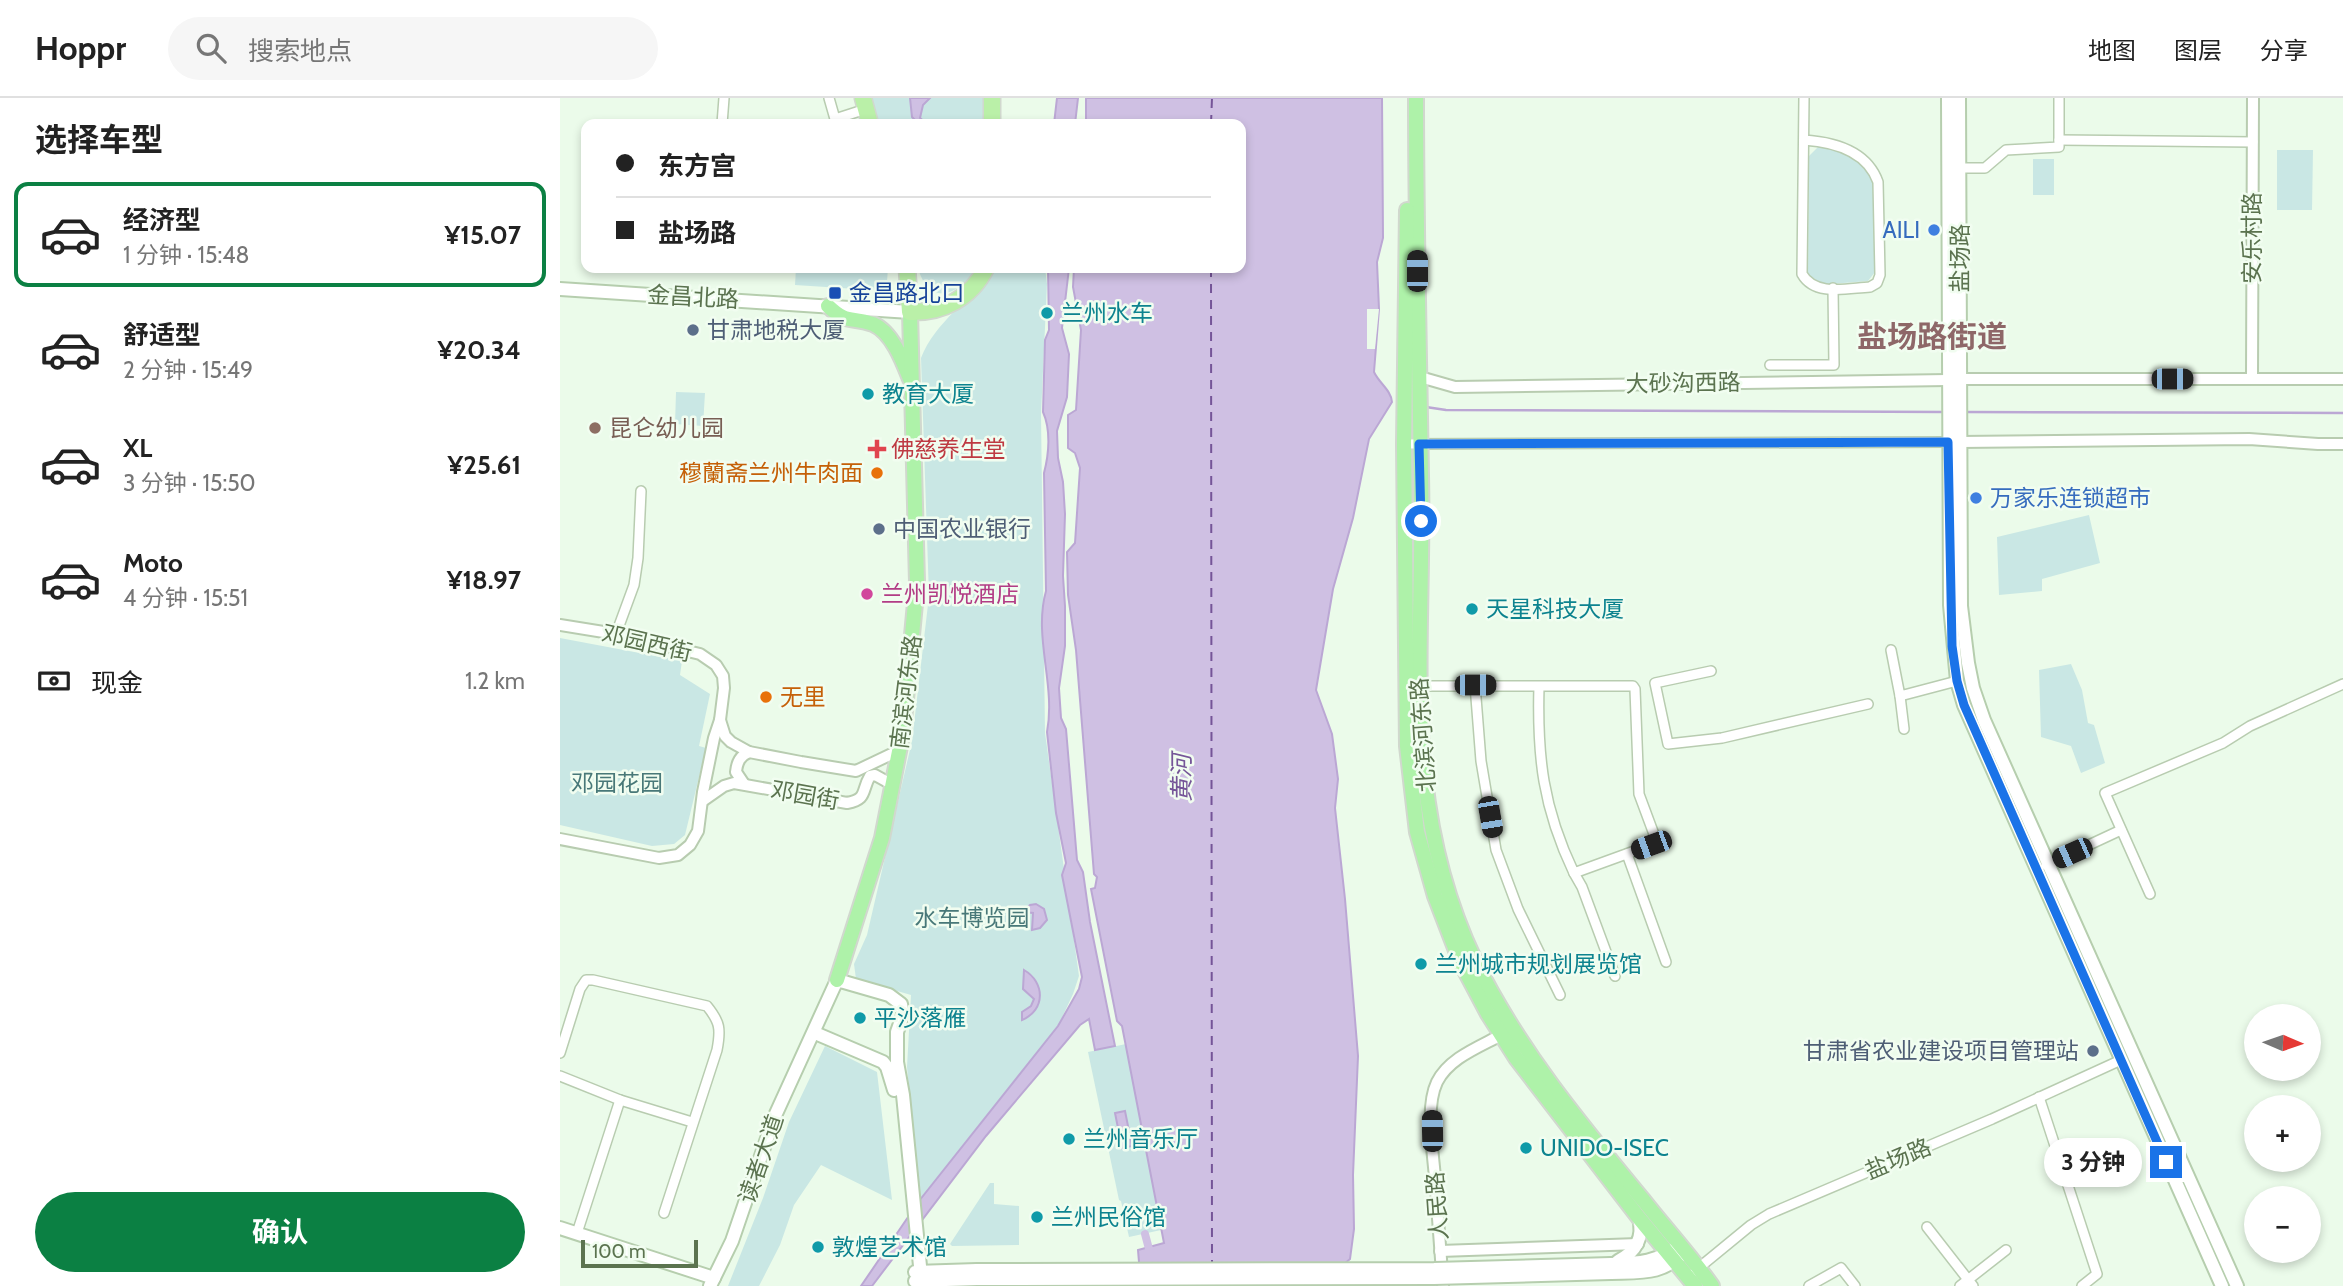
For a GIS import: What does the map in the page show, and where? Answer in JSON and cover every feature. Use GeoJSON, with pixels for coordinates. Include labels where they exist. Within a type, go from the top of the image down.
{"type":"FeatureCollection","features":[{"type":"Feature","properties":{"kind":"highway"},"geometry":{"type":"LineString","coordinates":[[992,98],[992,119]]}},
{"type":"Feature","properties":{"kind":"highway","name":"南滨河东路"},"geometry":{"type":"LineString","coordinates":[[907,273],[910,312]]}},
{"type":"Feature","properties":{"kind":"highway"},"geometry":{"type":"LineString","coordinates":[[910,312],[927,312],[948,306],[969,290],[982,273]]}},
{"type":"Feature","properties":{"kind":"main road"},"geometry":{"type":"LineString","coordinates":[[1416,132],[1427,98]]}},
{"type":"Feature","properties":{"kind":"main road","name":"盐场路"},"geometry":{"type":"LineString","coordinates":[[1948,98],[1954,386],[1950,606],[1957,681],[1964,705],[2042,866],[2237,1286]]}},
{"type":"Feature","properties":{"kind":"main road","name":"盐场路"},"geometry":{"type":"LineString","coordinates":[[1954,386],[1961,168],[1959,98]]}},
{"type":"Feature","properties":{"kind":"main road","name":"北滨河东路"},"geometry":{"type":"LineString","coordinates":[[1409,99],[1416,132],[1420,384],[1412,440],[1407,746],[1417,832],[1435,896],[1460,961],[1516,1058],[1671,1259],[1694,1277],[1712,1286]]}},
{"type":"Feature","properties":{"kind":"main road","name":"北滨河东路"},"geometry":{"type":"LineString","coordinates":[[1409,99],[1405,390],[1421,497],[1419,726],[1432,829],[1451,900],[1473,957],[1519,1040],[1682,1248],[1694,1277]]}},
{"type":"Feature","properties":{"kind":"main road","name":"金昌北路"},"geometry":{"type":"LineString","coordinates":[[560,289],[910,312]]}},
{"type":"Feature","properties":{"kind":"main road"},"geometry":{"type":"LineString","coordinates":[[828,306],[841,318],[877,326],[886,334],[905,367],[913,388]]}},
{"type":"Feature","properties":{"kind":"main road","name":"南滨河东路"},"geometry":{"type":"LineString","coordinates":[[814,1033],[837,980],[882,838],[900,750],[917,582],[910,312]]}},
{"type":"Feature","properties":{"kind":"main road","name":"盐场路"},"geometry":{"type":"LineString","coordinates":[[1954,442],[1963,636],[1970,676],[1984,720],[2121,1060],[2222,1286]]}},
{"type":"Feature","properties":{"kind":"main road"},"geometry":{"type":"LineString","coordinates":[[837,980],[889,995],[901,1004],[903,1015],[897,1032],[897,1062],[903,1095],[918,1279],[977,1274],[1611,1268],[1671,1259],[1682,1248]]}},
{"type":"Feature","properties":{"kind":"main road"},"geometry":{"type":"LineString","coordinates":[[814,1033],[876,1058],[887,1067],[896,1096],[911,1204]]}},
{"type":"Feature","properties":{"kind":"main road","name":"读者大道"},"geometry":{"type":"LineString","coordinates":[[712,1282],[738,1224],[774,1118],[814,1033]]}},
{"type":"Feature","properties":{"kind":"main road"},"geometry":{"type":"LineString","coordinates":[[1611,1268],[1630,1255],[1638,1244],[1641,1230],[1639,1218]]}},
{"type":"Feature","properties":{"kind":"main road"},"geometry":{"type":"LineString","coordinates":[[560,1227],[712,1282]]}},
{"type":"Feature","properties":{"kind":"street"},"geometry":{"type":"LineString","coordinates":[[722,119],[724,98]]}},
{"type":"Feature","properties":{"kind":"street"},"geometry":{"type":"LineString","coordinates":[[829,98],[835,119]]}},
{"type":"Feature","properties":{"kind":"street"},"geometry":{"type":"LineString","coordinates":[[1804,98],[1802,274],[1807,282],[1818,289],[1870,287],[1877,283],[1880,275],[1878,183],[1874,170],[1858,155],[1827,141],[1804,140]]}},
{"type":"Feature","properties":{"kind":"street"},"geometry":{"type":"LineString","coordinates":[[1961,168],[1985,168],[2006,150],[2059,147],[2059,98]]}},
{"type":"Feature","properties":{"kind":"street","name":"安乐村路"},"geometry":{"type":"LineString","coordinates":[[2252,379],[2253,98]]}},
{"type":"Feature","properties":{"kind":"street"},"geometry":{"type":"LineString","coordinates":[[842,119],[867,111]]}},
{"type":"Feature","properties":{"kind":"street"},"geometry":{"type":"LineString","coordinates":[[2059,140],[2253,142]]}},
{"type":"Feature","properties":{"kind":"street"},"geometry":{"type":"LineString","coordinates":[[1770,365],[1834,365],[1833,288]]}},
{"type":"Feature","properties":{"kind":"street","name":"大砂沟西路"},"geometry":{"type":"LineString","coordinates":[[1420,384],[1455,387],[1954,386],[2343,379]]}},
{"type":"Feature","properties":{"kind":"street"},"geometry":{"type":"LineString","coordinates":[[1412,440],[1954,442],[2249,439],[2343,444]]}},
{"type":"Feature","properties":{"kind":"street"},"geometry":{"type":"LineString","coordinates":[[616,634],[634,584],[641,491]]}},
{"type":"Feature","properties":{"kind":"street","name":"邓园西街"},"geometry":{"type":"LineString","coordinates":[[560,625],[616,634],[709,658],[723,676],[724,688],[698,831],[690,845],[678,855],[659,858],[560,839]]}},
{"type":"Feature","properties":{"kind":"street"},"geometry":{"type":"LineString","coordinates":[[1891,650],[1904,729]]}},
{"type":"Feature","properties":{"kind":"street"},"geometry":{"type":"LineString","coordinates":[[1711,671],[1656,683],[1668,744],[1721,738],[1868,704]]}},
{"type":"Feature","properties":{"kind":"street"},"geometry":{"type":"LineString","coordinates":[[1900,696],[1957,681]]}},
{"type":"Feature","properties":{"kind":"street"},"geometry":{"type":"LineString","coordinates":[[2150,894],[2105,793],[2223,743],[2250,726],[2343,684]]}},
{"type":"Feature","properties":{"kind":"street"},"geometry":{"type":"LineString","coordinates":[[1475,685],[1481,761],[1496,850],[1518,909],[1560,995]]}},
{"type":"Feature","properties":{"kind":"street"},"geometry":{"type":"LineString","coordinates":[[1418,686],[1633,686],[1636,689],[1639,794],[1655,837],[1651,845],[1574,873]]}},
{"type":"Feature","properties":{"kind":"street"},"geometry":{"type":"LineString","coordinates":[[1539,686],[1538,734],[1542,782],[1561,846],[1582,887],[1615,976]]}},
{"type":"Feature","properties":{"kind":"street","name":"邓园街"},"geometry":{"type":"LineString","coordinates":[[720,720],[725,736],[731,743],[749,752],[856,771],[900,750]]}},
{"type":"Feature","properties":{"kind":"street"},"geometry":{"type":"LineString","coordinates":[[744,784],[736,772],[739,759],[749,752]]}},
{"type":"Feature","properties":{"kind":"street","name":"邓园街"},"geometry":{"type":"LineString","coordinates":[[704,800],[724,786],[744,784],[847,803],[856,802],[863,797],[870,776],[875,775],[893,785]]}},
{"type":"Feature","properties":{"kind":"street"},"geometry":{"type":"LineString","coordinates":[[2042,866],[2121,830]]}},
{"type":"Feature","properties":{"kind":"street"},"geometry":{"type":"LineString","coordinates":[[1627,854],[1665,962]]}},
{"type":"Feature","properties":{"kind":"street"},"geometry":{"type":"LineString","coordinates":[[560,1053],[580,989],[586,980],[707,1006],[716,1017],[720,1032],[717,1050],[664,1213]]}},
{"type":"Feature","properties":{"kind":"street","name":"人民路"},"geometry":{"type":"LineString","coordinates":[[1443,1286],[1432,1097],[1437,1081],[1446,1068],[1502,1035]]}},
{"type":"Feature","properties":{"kind":"street","name":"盐场路"},"geometry":{"type":"LineString","coordinates":[[1694,1277],[1751,1225],[1769,1214],[2121,1060]]}},
{"type":"Feature","properties":{"kind":"street"},"geometry":{"type":"LineString","coordinates":[[560,1076],[620,1100],[692,1122]]}},
{"type":"Feature","properties":{"kind":"street"},"geometry":{"type":"LineString","coordinates":[[2039,1097],[2059,1151],[2097,1274],[2082,1286]]}},
{"type":"Feature","properties":{"kind":"street"},"geometry":{"type":"LineString","coordinates":[[577,1233],[620,1100]]}},
{"type":"Feature","properties":{"kind":"street"},"geometry":{"type":"LineString","coordinates":[[1927,1227],[1967,1284],[2006,1250]]}},
{"type":"Feature","properties":{"kind":"street"},"geometry":{"type":"LineString","coordinates":[[1440,1251],[1638,1244]]}},
{"type":"Feature","properties":{"kind":"street"},"geometry":{"type":"LineString","coordinates":[[1809,1286],[1841,1268],[1855,1286]]}},
{"type":"Feature","properties":{"kind":"green space"},"geometry":{"type":"Polygon","coordinates":[[[871,98],[984,98],[984,119],[877,119],[871,98]]]}},
{"type":"Feature","properties":{"kind":"green space"},"geometry":{"type":"Polygon","coordinates":[[[1820,145],[1855,160],[1866,169],[1874,182],[1875,272],[1868,281],[1818,285],[1808,273],[1809,156],[1820,145]]]}},
{"type":"Feature","properties":{"kind":"green space"},"geometry":{"type":"Polygon","coordinates":[[[2277,150],[2313,150],[2312,210],[2277,210],[2277,150]]]}},
{"type":"Feature","properties":{"kind":"green space"},"geometry":{"type":"Polygon","coordinates":[[[2033,159],[2054,159],[2054,195],[2033,195],[2033,159]]]}},
{"type":"Feature","properties":{"kind":"green space"},"geometry":{"type":"Polygon","coordinates":[[[796,273],[888,273],[887,282],[872,290],[795,285],[796,273]]]}},
{"type":"Feature","properties":{"kind":"green space"},"geometry":{"type":"Polygon","coordinates":[[[920,273],[972,273],[953,291],[945,293],[937,293],[923,280],[920,273]]]}},
{"type":"Feature","properties":{"kind":"green space","name":"水车博览园"},"geometry":{"type":"Polygon","coordinates":[[[989,273],[1046,273],[1041,414],[1045,733],[1079,976],[1058,1026],[919,1201],[907,1067],[911,995],[856,979],[854,964],[867,935],[912,741],[929,596],[921,358],[935,333],[989,273]]]}},
{"type":"Feature","properties":{"kind":"green space"},"geometry":{"type":"Polygon","coordinates":[[[676,392],[705,393],[703,426],[675,424],[676,392]]]}},
{"type":"Feature","properties":{"kind":"green space"},"geometry":{"type":"Polygon","coordinates":[[[2089,515],[2100,563],[2042,579],[2042,591],[1999,595],[1997,537],[2089,515]]]}},
{"type":"Feature","properties":{"kind":"green space","name":"邓园花园"},"geometry":{"type":"Polygon","coordinates":[[[560,638],[682,661],[680,675],[710,694],[699,746],[706,748],[685,835],[674,844],[652,846],[560,825],[560,638]]]}},
{"type":"Feature","properties":{"kind":"green space"},"geometry":{"type":"Polygon","coordinates":[[[2071,664],[2082,690],[2088,723],[2094,725],[2105,763],[2081,773],[2071,746],[2041,737],[2039,670],[2071,664]]]}},
{"type":"Feature","properties":{"kind":"green space"},"geometry":{"type":"Polygon","coordinates":[[[1126,1044],[1161,1230],[1129,1237],[1088,1052],[1126,1044]]]}},
{"type":"Feature","properties":{"kind":"green space"},"geometry":{"type":"Polygon","coordinates":[[[825,1046],[877,1072],[892,1200],[821,1165],[794,1205],[780,1245],[759,1286],[728,1286],[763,1198],[789,1122],[825,1046]]]}},
{"type":"Feature","properties":{"kind":"green space"},"geometry":{"type":"Polygon","coordinates":[[[990,1183],[994,1183],[994,1204],[1019,1206],[1019,1245],[952,1246],[950,1244],[990,1183]]]}},
{"type":"Feature","properties":{"kind":"water"},"geometry":{"type":"Polygon","coordinates":[[[910,98],[930,98],[923,105],[921,119],[912,117],[910,98]]]}},
{"type":"Feature","properties":{"kind":"water"},"geometry":{"type":"Polygon","coordinates":[[[1057,98],[1078,98],[1076,119],[1055,119],[1057,98]]]}},
{"type":"Feature","properties":{"kind":"water","name":"黄河"},"geometry":{"type":"Polygon","coordinates":[[[1086,98],[1382,98],[1383,238],[1377,262],[1379,309],[1374,372],[1392,402],[1369,439],[1353,518],[1333,589],[1316,690],[1332,734],[1338,779],[1335,808],[1358,1056],[1353,1175],[1354,1229],[1350,1259],[1331,1275],[1331,1286],[1141,1286],[1138,1250],[1164,1243],[1122,1026],[1117,1021],[1091,889],[1095,888],[1097,877],[1094,874],[1076,650],[1068,595],[1067,552],[1075,543],[1080,468],[1075,453],[1068,448],[1068,415],[1076,410],[1081,330],[1073,287],[1074,273],[1246,273],[1246,119],[1086,119],[1086,98]]]}},
{"type":"Feature","properties":{"kind":"water"},"geometry":{"type":"Polygon","coordinates":[[[1048,273],[1068,273],[1062,328],[1069,354],[1067,397],[1057,431],[1065,514],[1065,646],[1059,688],[1061,718],[1066,729],[1077,860],[1083,872],[1090,922],[1115,1046],[1095,1050],[1089,1019],[1080,1025],[986,1136],[872,1286],[861,1286],[919,1201],[1058,1026],[1079,989],[1082,977],[1062,875],[1066,863],[1056,813],[1047,732],[1049,697],[1042,626],[1046,591],[1044,473],[1048,442],[1043,412],[1045,340],[1049,330],[1048,273]]]}},
{"type":"Feature","properties":{"kind":"water"},"geometry":{"type":"Polygon","coordinates":[[[1036,904],[1044,909],[1047,920],[1040,928],[1032,930],[1033,913],[1022,912],[1030,905],[1036,904]]]}},
{"type":"Feature","properties":{"kind":"water"},"geometry":{"type":"Polygon","coordinates":[[[1024,970],[1036,981],[1040,996],[1035,1010],[1022,1020],[1022,1012],[1031,1006],[1034,999],[1023,989],[1024,970]]]}},
{"type":"Feature","properties":{"kind":"water"},"geometry":{"type":"Polygon","coordinates":[[[1125,1111],[1132,1146],[1122,1148],[1115,1113],[1125,1111]]]}},
{"type":"Feature","properties":{"kind":"pier"},"geometry":{"type":"Polygon","coordinates":[[[1367,309],[1379,309],[1375,349],[1367,349],[1367,309]]]}},
{"type":"Feature","properties":{"kind":"waterway"},"geometry":{"type":"LineString","coordinates":[[1426,407],[1446,410],[1944,412]]}},
{"type":"Feature","properties":{"kind":"waterway"},"geometry":{"type":"LineString","coordinates":[[1965,412],[2343,413]]}},
{"type":"Feature","properties":{"kind":"waterway"},"geometry":{"type":"LineString","coordinates":[[1145,1234],[1149,1249],[1156,1255]]}},
{"type":"Feature","properties":{"kind":"ferry route"},"geometry":{"type":"LineString","coordinates":[[1211,119],[1212,98]]}},
{"type":"Feature","properties":{"kind":"ferry route"},"geometry":{"type":"LineString","coordinates":[[1211,273],[1212,1264]]}},
{"type":"Feature","properties":{"kind":"place","name":"AILI"},"geometry":{"type":"Point","coordinates":[1934,230]}},
{"type":"Feature","properties":{"kind":"place","name":"金昌路北口"},"geometry":{"type":"Point","coordinates":[835,293]}},
{"type":"Feature","properties":{"kind":"place","name":"兰州水车"},"geometry":{"type":"Point","coordinates":[1047,313]}},
{"type":"Feature","properties":{"kind":"place","name":"甘肃地税大厦"},"geometry":{"type":"Point","coordinates":[693,330]}},
{"type":"Feature","properties":{"kind":"place","name":"教育大厦"},"geometry":{"type":"Point","coordinates":[868,394]}},
{"type":"Feature","properties":{"kind":"place","name":"昆仑幼儿园"},"geometry":{"type":"Point","coordinates":[595,428]}},
{"type":"Feature","properties":{"kind":"place","name":"佛慈养生堂"},"geometry":{"type":"Point","coordinates":[877,449]}},
{"type":"Feature","properties":{"kind":"place","name":"穆蘭斋兰州牛肉面"},"geometry":{"type":"Point","coordinates":[877,473]}},
{"type":"Feature","properties":{"kind":"place","name":"万家乐连锁超市"},"geometry":{"type":"Point","coordinates":[1976,498]}},
{"type":"Feature","properties":{"kind":"place","name":"中国农业银行"},"geometry":{"type":"Point","coordinates":[879,529]}},
{"type":"Feature","properties":{"kind":"place","name":"兰州凯悦酒店"},"geometry":{"type":"Point","coordinates":[867,594]}},
{"type":"Feature","properties":{"kind":"place","name":"天星科技大厦"},"geometry":{"type":"Point","coordinates":[1472,609]}},
{"type":"Feature","properties":{"kind":"place","name":"无里"},"geometry":{"type":"Point","coordinates":[766,697]}},
{"type":"Feature","properties":{"kind":"place","name":"兰州城市规划展览馆"},"geometry":{"type":"Point","coordinates":[1421,964]}},
{"type":"Feature","properties":{"kind":"place","name":"平沙落雁"},"geometry":{"type":"Point","coordinates":[860,1018]}},
{"type":"Feature","properties":{"kind":"place","name":"甘肃省农业建设项目管理站"},"geometry":{"type":"Point","coordinates":[2093,1051]}},
{"type":"Feature","properties":{"kind":"place","name":"兰州音乐厅"},"geometry":{"type":"Point","coordinates":[1069,1139]}},
{"type":"Feature","properties":{"kind":"place","name":"UNIDO-ISEC"},"geometry":{"type":"Point","coordinates":[1526,1148]}},
{"type":"Feature","properties":{"kind":"place","name":"兰州民俗馆"},"geometry":{"type":"Point","coordinates":[1037,1217]}},
{"type":"Feature","properties":{"kind":"place","name":"敦煌艺术馆"},"geometry":{"type":"Point","coordinates":[818,1247]}},
{"type":"Feature","properties":{"kind":"district","name":"盐场路街道"},"geometry":{"type":"Point","coordinates":[1932,336]}},
{"type":"Feature","properties":{"kind":"route"},"geometry":{"type":"LineString","coordinates":[[1421,521],[1419,444],[1948,442],[1952,646],[1964,705],[2019,824],[2166,1162]]}}]}
